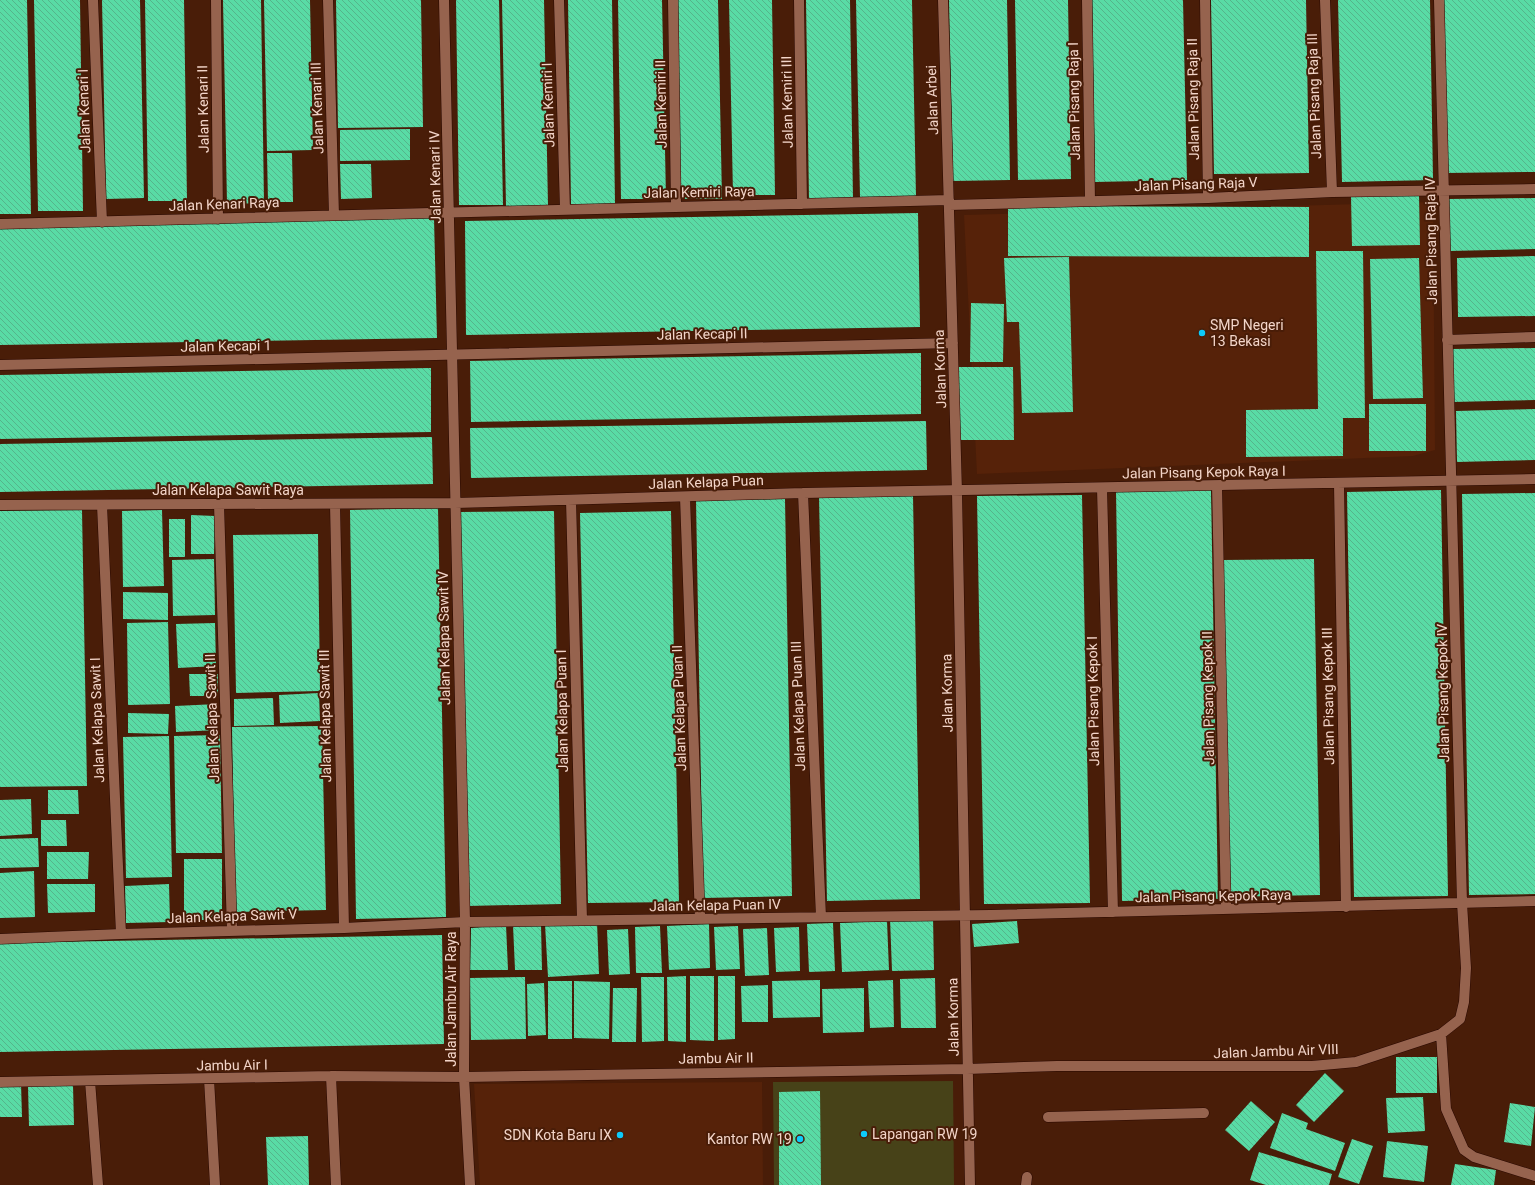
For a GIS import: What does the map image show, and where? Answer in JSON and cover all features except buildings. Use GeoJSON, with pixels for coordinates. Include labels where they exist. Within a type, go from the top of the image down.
{"type":"FeatureCollection","features":[{"type":"Feature","properties":{"kind":"street","name":"Jalan Kenari I"},"geometry":{"type":"LineString","coordinates":[[93,0],[102,222]]}},
{"type":"Feature","properties":{"kind":"street","name":"Jalan Kenari II"},"geometry":{"type":"LineString","coordinates":[[216,0],[218,218]]}},
{"type":"Feature","properties":{"kind":"street","name":"Jalan Kenari III"},"geometry":{"type":"LineString","coordinates":[[328,0],[334,215]]}},
{"type":"Feature","properties":{"kind":"street","name":"Jalan Kenari IV"},"geometry":{"type":"LineString","coordinates":[[444,0],[450,212],[452,354]]}},
{"type":"Feature","properties":{"kind":"street","name":"Jalan Kemiri I"},"geometry":{"type":"LineString","coordinates":[[559,0],[565,210]]}},
{"type":"Feature","properties":{"kind":"street","name":"Jalan Kemiri II"},"geometry":{"type":"LineString","coordinates":[[673,0],[676,207]]}},
{"type":"Feature","properties":{"kind":"street","name":"Jalan Kemiri III"},"geometry":{"type":"LineString","coordinates":[[799,0],[802,204]]}},
{"type":"Feature","properties":{"kind":"street","name":"Jalan Arbei"},"geometry":{"type":"LineString","coordinates":[[943,0],[949,202]]}},
{"type":"Feature","properties":{"kind":"street","name":"Jalan Pisang Raja I"},"geometry":{"type":"LineString","coordinates":[[1087,0],[1090,201]]}},
{"type":"Feature","properties":{"kind":"street","name":"Jalan Pisang Raja II"},"geometry":{"type":"LineString","coordinates":[[1205,0],[1208,198]]}},
{"type":"Feature","properties":{"kind":"street","name":"Jalan Pisang Raja III"},"geometry":{"type":"LineString","coordinates":[[1325,0],[1332,192]]}},
{"type":"Feature","properties":{"kind":"street","name":"Jalan Pisang Raja IV"},"geometry":{"type":"LineString","coordinates":[[1439,0],[1451,482]]}},
{"type":"Feature","properties":{"kind":"street","name":"Jalan Pisang Raja V"},"geometry":{"type":"LineString","coordinates":[[949,202],[1090,201],[1208,198],[1332,192],[1535,189]]}},
{"type":"Feature","properties":{"kind":"street","name":"Jalan Kemiri Raya"},"geometry":{"type":"LineString","coordinates":[[450,212],[949,202]]}},
{"type":"Feature","properties":{"kind":"street","name":"Jalan Korma"},"geometry":{"type":"LineString","coordinates":[[949,202],[957,492],[970,1185]]}},
{"type":"Feature","properties":{"kind":"street","name":"Jalan Kenari Raya"},"geometry":{"type":"LineString","coordinates":[[0,224],[450,212]]}},
{"type":"Feature","properties":{"kind":"street"},"geometry":{"type":"LineString","coordinates":[[1447,340],[1535,337]]}},
{"type":"Feature","properties":{"kind":"street","name":"Jalan Kecapi II"},"geometry":{"type":"LineString","coordinates":[[452,354],[953,343]]}},
{"type":"Feature","properties":{"kind":"street","name":"Jalan Kecapi 1"},"geometry":{"type":"LineString","coordinates":[[0,365],[452,354]]}},
{"type":"Feature","properties":{"kind":"street","name":"Jalan Kelapa Sawit IV"},"geometry":{"type":"LineString","coordinates":[[452,354],[465,922]]}},
{"type":"Feature","properties":{"kind":"street","name":"Jalan Pisang Kepok Raya I"},"geometry":{"type":"LineString","coordinates":[[957,492],[1535,479]]}},
{"type":"Feature","properties":{"kind":"street","name":"Jalan Pisang Kepok IV"},"geometry":{"type":"LineString","coordinates":[[1451,482],[1462,903]]}},
{"type":"Feature","properties":{"kind":"street","name":"Jalan Pisang Kepok III"},"geometry":{"type":"LineString","coordinates":[[1339,484],[1346,908]]}},
{"type":"Feature","properties":{"kind":"street","name":"Jalan Pisang Kepok II"},"geometry":{"type":"LineString","coordinates":[[1217,486],[1226,909]]}},
{"type":"Feature","properties":{"kind":"street","name":"Jalan Pisang Kepok I"},"geometry":{"type":"LineString","coordinates":[[1102,488],[1113,912]]}},
{"type":"Feature","properties":{"kind":"street","name":"Jalan Kelapa Puan"},"geometry":{"type":"LineString","coordinates":[[455,503],[803,493],[957,492]]}},
{"type":"Feature","properties":{"kind":"street","name":"Jalan Kelapa Puan III"},"geometry":{"type":"LineString","coordinates":[[803,493],[821,918]]}},
{"type":"Feature","properties":{"kind":"street","name":"Jalan Kelapa Puan II"},"geometry":{"type":"LineString","coordinates":[[685,497],[700,919]]}},
{"type":"Feature","properties":{"kind":"street","name":"Jalan Kelapa Puan I"},"geometry":{"type":"LineString","coordinates":[[571,500],[582,920]]}},
{"type":"Feature","properties":{"kind":"street","name":"Jalan Kelapa Sawit Raya"},"geometry":{"type":"LineString","coordinates":[[0,505],[455,503]]}},
{"type":"Feature","properties":{"kind":"street","name":"Jalan Kelapa Sawit II"},"geometry":{"type":"LineString","coordinates":[[220,504],[232,930]]}},
{"type":"Feature","properties":{"kind":"street","name":"Jalan Kelapa Sawit III"},"geometry":{"type":"LineString","coordinates":[[335,504],[344,928]]}},
{"type":"Feature","properties":{"kind":"street","name":"Jalan Kelapa Sawit I"},"geometry":{"type":"LineString","coordinates":[[102,505],[121,934]]}},
{"type":"Feature","properties":{"kind":"street","name":"Jalan Pisang Kepok Raya"},"geometry":{"type":"LineString","coordinates":[[965,916],[1226,909],[1346,908],[1462,903],[1535,902]]}},
{"type":"Feature","properties":{"kind":"street","name":"Jalan Jambu Air VIII"},"geometry":{"type":"LineString","coordinates":[[967,1069],[1058,1066],[1312,1066],[1356,1062],[1441,1034],[1460,1019],[1464,1002],[1466,968],[1462,903]]}},
{"type":"Feature","properties":{"kind":"street","name":"Jalan Kelapa Puan IV"},"geometry":{"type":"LineString","coordinates":[[465,922],[965,916]]}},
{"type":"Feature","properties":{"kind":"street","name":"Jalan Kelapa Sawit V"},"geometry":{"type":"LineString","coordinates":[[0,939],[232,930],[344,928],[465,922]]}},
{"type":"Feature","properties":{"kind":"street","name":"Jalan Jambu Air Raya"},"geometry":{"type":"LineString","coordinates":[[465,922],[464,1077],[470,1185]]}},
{"type":"Feature","properties":{"kind":"street"},"geometry":{"type":"LineString","coordinates":[[1441,1034],[1446,1109],[1464,1150],[1474,1157],[1535,1176]]}},
{"type":"Feature","properties":{"kind":"street","name":"Jambu Air II"},"geometry":{"type":"LineString","coordinates":[[464,1077],[967,1069]]}},
{"type":"Feature","properties":{"kind":"street"},"geometry":{"type":"LineString","coordinates":[[331,1076],[336,1185]]}},
{"type":"Feature","properties":{"kind":"street","name":"Jambu Air I"},"geometry":{"type":"LineString","coordinates":[[0,1082],[210,1080],[331,1076],[464,1077]]}},
{"type":"Feature","properties":{"kind":"street"},"geometry":{"type":"LineString","coordinates":[[210,1080],[215,1185]]}},
{"type":"Feature","properties":{"kind":"street"},"geometry":{"type":"LineString","coordinates":[[90,1081],[98,1185]]}},
{"type":"Feature","properties":{"kind":"street"},"geometry":{"type":"LineString","coordinates":[[1048,1117],[1204,1113]]}},
{"type":"Feature","properties":{"kind":"shaded area","name":"SMP Negeri 13 Bekasi"},"geometry":{"type":"Polygon","coordinates":[[[1433,202],[1435,450],[1413,456],[977,474],[964,215],[1433,202]]]}},
{"type":"Feature","properties":{"kind":"shaded area","name":"Lapangan RW 19"},"geometry":{"type":"Polygon","coordinates":[[[953,1081],[954,1185],[774,1185],[773,1082],[953,1081]]]}},
{"type":"Feature","properties":{"kind":"shaded area","name":"SDN Kota Baru IX"},"geometry":{"type":"Polygon","coordinates":[[[762,1082],[763,1185],[480,1185],[474,1084],[762,1082]]]}},
{"type":"Feature","properties":{"kind":"place","name":"SMP Negeri 13 Bekasi"},"geometry":{"type":"Point","coordinates":[1202,333]}},
{"type":"Feature","properties":{"kind":"place","name":"Lapangan RW 19"},"geometry":{"type":"Point","coordinates":[864,1134]}},
{"type":"Feature","properties":{"kind":"place","name":"SDN Kota Baru IX"},"geometry":{"type":"Point","coordinates":[620,1135]}},
{"type":"Feature","properties":{"kind":"place","name":"Kantor RW 19"},"geometry":{"type":"Point","coordinates":[800,1139]}}]}
